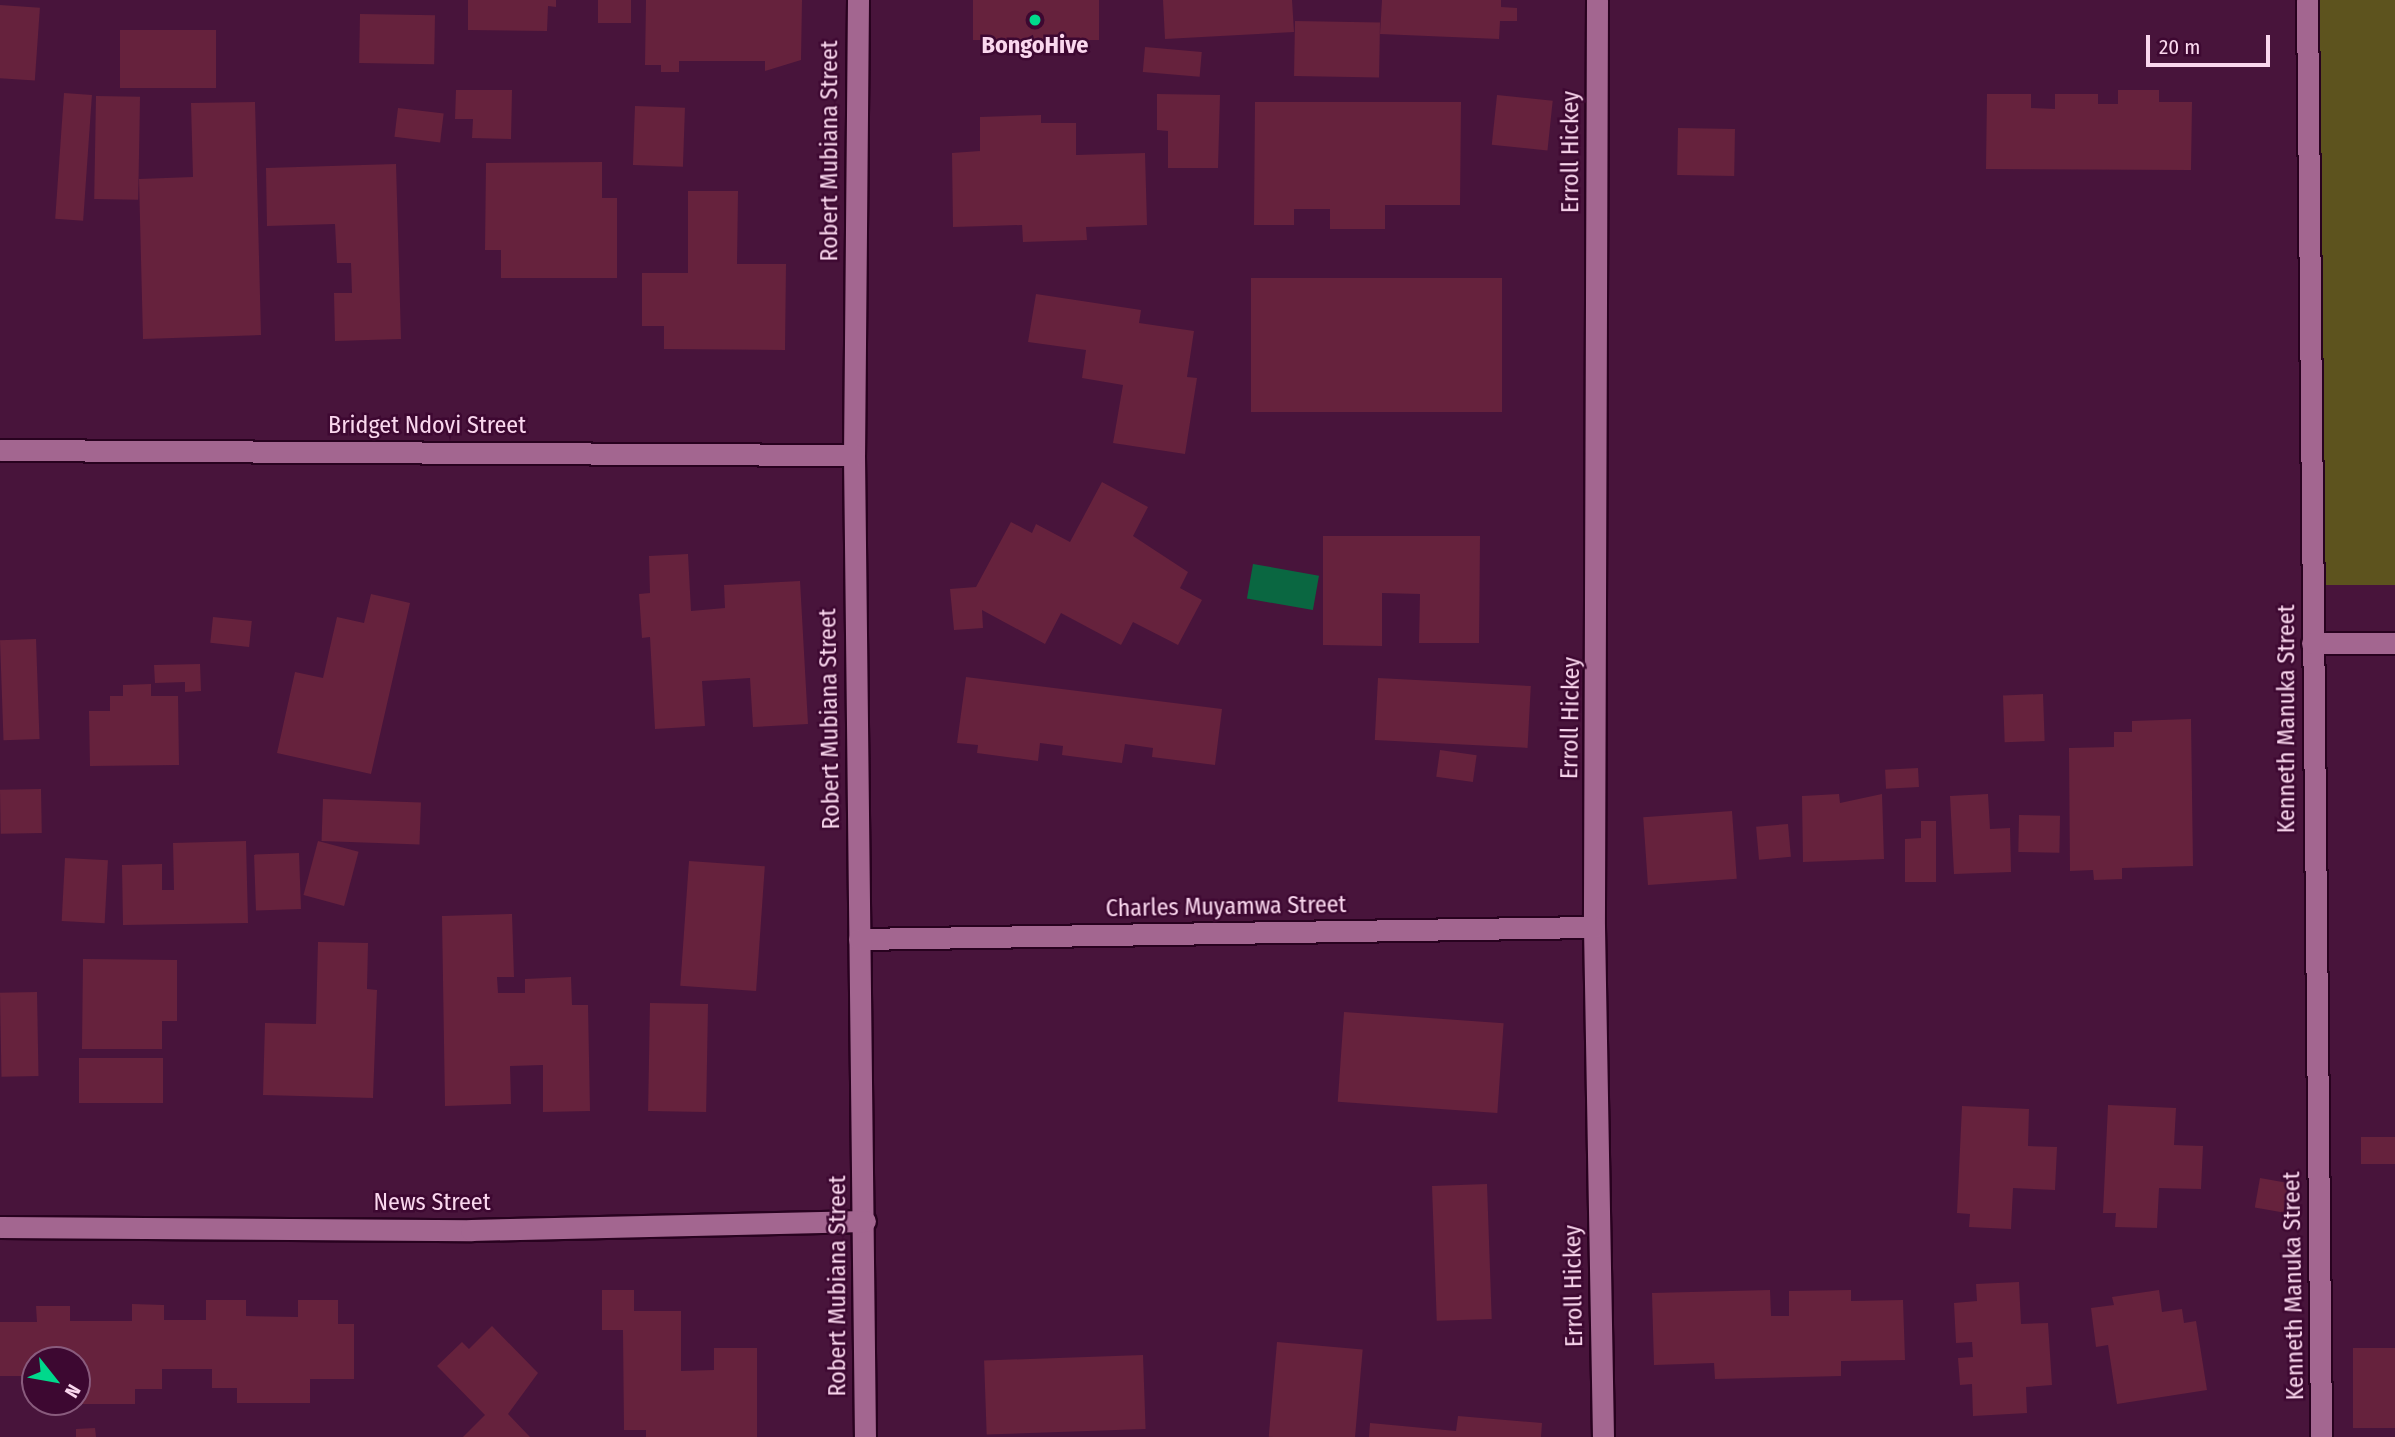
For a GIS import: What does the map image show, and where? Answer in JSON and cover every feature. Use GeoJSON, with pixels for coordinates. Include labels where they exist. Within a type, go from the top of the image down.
{"type":"FeatureCollection","features":[{"type":"Feature","properties":{"kind":"street","name":"Robert Mubiana Street"},"geometry":{"type":"LineString","coordinates":[[858,0],[854,455],[865,1221],[865,1437]]}},
{"type":"Feature","properties":{"kind":"street","name":"Erroll Hickey"},"geometry":{"type":"LineString","coordinates":[[1597,0],[1594,927],[1603,1437]]}},
{"type":"Feature","properties":{"kind":"street","name":"Kenneth Manuka Street"},"geometry":{"type":"LineString","coordinates":[[2307,0],[2321,1437]]}},
{"type":"Feature","properties":{"kind":"street","name":"Bridget Ndovi Street"},"geometry":{"type":"LineString","coordinates":[[0,450],[854,455]]}},
{"type":"Feature","properties":{"kind":"street"},"geometry":{"type":"LineString","coordinates":[[2312,643],[2395,643]]}},
{"type":"Feature","properties":{"kind":"street","name":"Charles Muyamwa Street"},"geometry":{"type":"LineString","coordinates":[[859,939],[1594,927]]}},
{"type":"Feature","properties":{"kind":"street","name":"News Street"},"geometry":{"type":"LineString","coordinates":[[0,1227],[471,1230],[865,1221]]}},
{"type":"Feature","properties":{"kind":"shaded area"},"geometry":{"type":"Polygon","coordinates":[[[2315,0],[2395,0],[2395,585],[2315,585],[2315,0]]]}},
{"type":"Feature","properties":{"kind":"shaded area"},"geometry":{"type":"Polygon","coordinates":[[[1253,564],[1319,576],[1313,610],[1247,598],[1253,564]]]}},
{"type":"Feature","properties":{"kind":"building"},"geometry":{"type":"Polygon","coordinates":[[[468,0],[556,0],[556,7],[548,6],[547,31],[468,30],[468,0]]]}},
{"type":"Feature","properties":{"kind":"building"},"geometry":{"type":"Polygon","coordinates":[[[598,0],[631,0],[631,23],[598,23],[598,0]]]}},
{"type":"Feature","properties":{"kind":"building"},"geometry":{"type":"Polygon","coordinates":[[[646,0],[802,0],[801,60],[765,71],[765,61],[679,61],[679,72],[661,72],[661,65],[645,65],[646,0]]]}},
{"type":"Feature","properties":{"kind":"building","name":"BongoHive"},"geometry":{"type":"Polygon","coordinates":[[[973,0],[1099,0],[1099,40],[973,40],[973,0]]]}},
{"type":"Feature","properties":{"kind":"building"},"geometry":{"type":"Polygon","coordinates":[[[1163,0],[1292,0],[1294,32],[1165,39],[1163,0]]]}},
{"type":"Feature","properties":{"kind":"building"},"geometry":{"type":"Polygon","coordinates":[[[1382,0],[1501,0],[1501,7],[1517,8],[1517,21],[1500,21],[1499,39],[1380,34],[1382,0]]]}},
{"type":"Feature","properties":{"kind":"building"},"geometry":{"type":"Polygon","coordinates":[[[0,5],[40,8],[35,81],[0,78],[0,5]]]}},
{"type":"Feature","properties":{"kind":"building"},"geometry":{"type":"Polygon","coordinates":[[[360,14],[435,15],[434,64],[359,63],[360,14]]]}},
{"type":"Feature","properties":{"kind":"building"},"geometry":{"type":"Polygon","coordinates":[[[1295,21],[1380,22],[1379,77],[1294,76],[1295,21]]]}},
{"type":"Feature","properties":{"kind":"building"},"geometry":{"type":"Polygon","coordinates":[[[120,30],[216,30],[216,88],[120,88],[120,30]]]}},
{"type":"Feature","properties":{"kind":"building"},"geometry":{"type":"Polygon","coordinates":[[[1145,47],[1202,52],[1200,77],[1143,72],[1145,47]]]}},
{"type":"Feature","properties":{"kind":"building"},"geometry":{"type":"Polygon","coordinates":[[[456,90],[512,90],[511,139],[472,138],[473,119],[455,119],[456,90]]]}},
{"type":"Feature","properties":{"kind":"building"},"geometry":{"type":"Polygon","coordinates":[[[2118,90],[2159,90],[2159,102],[2192,102],[2191,170],[1986,169],[1987,94],[2031,94],[2031,108],[2055,109],[2055,94],[2098,94],[2098,104],[2118,104],[2118,90]]]}},
{"type":"Feature","properties":{"kind":"building"},"geometry":{"type":"Polygon","coordinates":[[[64,93],[92,95],[83,221],[55,219],[64,93]]]}},
{"type":"Feature","properties":{"kind":"building"},"geometry":{"type":"Polygon","coordinates":[[[1157,94],[1220,95],[1218,168],[1168,168],[1168,131],[1157,130],[1157,94]]]}},
{"type":"Feature","properties":{"kind":"building"},"geometry":{"type":"Polygon","coordinates":[[[1497,95],[1553,101],[1547,151],[1492,145],[1497,95]]]}},
{"type":"Feature","properties":{"kind":"building"},"geometry":{"type":"Polygon","coordinates":[[[96,96],[140,97],[138,200],[94,199],[96,96]]]}},
{"type":"Feature","properties":{"kind":"building"},"geometry":{"type":"Polygon","coordinates":[[[255,102],[261,335],[143,339],[139,179],[193,177],[191,103],[255,102]]]}},
{"type":"Feature","properties":{"kind":"building"},"geometry":{"type":"Polygon","coordinates":[[[1255,102],[1461,102],[1460,205],[1385,205],[1385,229],[1330,229],[1330,209],[1294,209],[1294,225],[1254,225],[1255,102]]]}},
{"type":"Feature","properties":{"kind":"building"},"geometry":{"type":"Polygon","coordinates":[[[635,106],[685,108],[683,167],[633,165],[635,106]]]}},
{"type":"Feature","properties":{"kind":"building"},"geometry":{"type":"Polygon","coordinates":[[[398,108],[444,114],[440,142],[394,137],[398,108]]]}},
{"type":"Feature","properties":{"kind":"building"},"geometry":{"type":"Polygon","coordinates":[[[1041,115],[1041,123],[1076,123],[1076,155],[1145,153],[1147,225],[1086,227],[1087,240],[1023,242],[1022,225],[953,227],[952,153],[980,151],[980,117],[1041,115]]]}},
{"type":"Feature","properties":{"kind":"building"},"geometry":{"type":"Polygon","coordinates":[[[1678,128],[1735,129],[1734,176],[1677,175],[1678,128]]]}},
{"type":"Feature","properties":{"kind":"building"},"geometry":{"type":"Polygon","coordinates":[[[602,162],[602,198],[617,198],[617,278],[501,278],[501,250],[485,250],[486,163],[602,162]]]}},
{"type":"Feature","properties":{"kind":"building"},"geometry":{"type":"Polygon","coordinates":[[[396,164],[401,339],[335,341],[334,293],[352,293],[351,263],[337,263],[335,224],[267,226],[266,168],[396,164]]]}},
{"type":"Feature","properties":{"kind":"building"},"geometry":{"type":"Polygon","coordinates":[[[688,191],[738,191],[737,264],[786,264],[785,350],[664,349],[664,326],[642,326],[642,273],[688,273],[688,191]]]}},
{"type":"Feature","properties":{"kind":"building"},"geometry":{"type":"Polygon","coordinates":[[[1251,278],[1502,278],[1502,412],[1251,412],[1251,278]]]}},
{"type":"Feature","properties":{"kind":"building"},"geometry":{"type":"Polygon","coordinates":[[[1036,294],[1141,310],[1139,323],[1194,331],[1187,377],[1197,378],[1185,454],[1113,443],[1123,385],[1082,378],[1086,350],[1028,342],[1036,294]]]}},
{"type":"Feature","properties":{"kind":"building"},"geometry":{"type":"Polygon","coordinates":[[[1102,482],[1148,507],[1133,536],[1188,572],[1180,588],[1202,600],[1178,645],[1133,622],[1121,645],[1061,613],[1045,644],[982,610],[983,628],[954,630],[950,589],[976,587],[1011,522],[1032,533],[1036,524],[1070,542],[1102,482]]]}},
{"type":"Feature","properties":{"kind":"building"},"geometry":{"type":"Polygon","coordinates":[[[1323,536],[1480,536],[1479,643],[1419,643],[1420,594],[1382,593],[1382,646],[1323,645],[1323,536]]]}},
{"type":"Feature","properties":{"kind":"building"},"geometry":{"type":"Polygon","coordinates":[[[688,554],[691,611],[725,608],[724,585],[800,581],[808,724],[753,727],[750,678],[702,681],[705,726],[655,729],[650,637],[642,638],[639,594],[650,593],[649,556],[688,554]]]}},
{"type":"Feature","properties":{"kind":"building"},"geometry":{"type":"Polygon","coordinates":[[[371,594],[410,603],[371,774],[277,753],[295,672],[323,678],[337,617],[364,623],[371,594]]]}},
{"type":"Feature","properties":{"kind":"building"},"geometry":{"type":"Polygon","coordinates":[[[213,617],[252,621],[249,647],[210,643],[213,617]]]}},
{"type":"Feature","properties":{"kind":"building"},"geometry":{"type":"Polygon","coordinates":[[[36,639],[39,739],[4,740],[0,640],[36,639]]]}},
{"type":"Feature","properties":{"kind":"building"},"geometry":{"type":"Polygon","coordinates":[[[200,664],[201,691],[185,692],[185,682],[155,683],[154,665],[200,664]]]}},
{"type":"Feature","properties":{"kind":"building"},"geometry":{"type":"Polygon","coordinates":[[[966,677],[1222,709],[1215,765],[1152,757],[1153,748],[1125,744],[1122,763],[1062,755],[1063,746],[1040,743],[1038,761],[977,753],[978,745],[957,743],[966,677]]]}},
{"type":"Feature","properties":{"kind":"building"},"geometry":{"type":"Polygon","coordinates":[[[1378,678],[1531,686],[1528,748],[1375,740],[1378,678]]]}},
{"type":"Feature","properties":{"kind":"building"},"geometry":{"type":"Polygon","coordinates":[[[151,684],[151,696],[178,696],[179,765],[90,766],[89,711],[110,711],[110,696],[123,696],[123,685],[151,684]]]}},
{"type":"Feature","properties":{"kind":"building"},"geometry":{"type":"Polygon","coordinates":[[[2043,694],[2045,741],[2005,742],[2003,695],[2043,694]]]}},
{"type":"Feature","properties":{"kind":"building"},"geometry":{"type":"Polygon","coordinates":[[[2191,719],[2193,866],[2122,868],[2122,879],[2094,880],[2093,870],[2070,871],[2069,748],[2114,747],[2114,732],[2132,732],[2132,721],[2191,719]]]}},
{"type":"Feature","properties":{"kind":"building"},"geometry":{"type":"Polygon","coordinates":[[[1440,750],[1477,755],[1473,782],[1436,777],[1440,750]]]}},
{"type":"Feature","properties":{"kind":"building"},"geometry":{"type":"Polygon","coordinates":[[[1918,768],[1919,787],[1886,789],[1885,770],[1918,768]]]}},
{"type":"Feature","properties":{"kind":"building"},"geometry":{"type":"Polygon","coordinates":[[[41,789],[42,833],[1,834],[0,790],[41,789]]]}},
{"type":"Feature","properties":{"kind":"building"},"geometry":{"type":"Polygon","coordinates":[[[1839,794],[1840,803],[1882,794],[1884,859],[1803,862],[1802,796],[1839,794]]]}},
{"type":"Feature","properties":{"kind":"building"},"geometry":{"type":"Polygon","coordinates":[[[1988,794],[1990,829],[2010,828],[2011,872],[1954,874],[1950,796],[1988,794]]]}},
{"type":"Feature","properties":{"kind":"building"},"geometry":{"type":"Polygon","coordinates":[[[323,799],[421,802],[419,844],[322,841],[323,799]]]}},
{"type":"Feature","properties":{"kind":"building"},"geometry":{"type":"Polygon","coordinates":[[[1732,811],[1737,879],[1648,885],[1643,817],[1732,811]]]}},
{"type":"Feature","properties":{"kind":"building"},"geometry":{"type":"Polygon","coordinates":[[[2019,815],[2060,816],[2059,853],[2018,852],[2019,815]]]}},
{"type":"Feature","properties":{"kind":"building"},"geometry":{"type":"Polygon","coordinates":[[[1921,821],[1936,821],[1936,882],[1905,882],[1905,839],[1921,838],[1921,821]]]}},
{"type":"Feature","properties":{"kind":"building"},"geometry":{"type":"Polygon","coordinates":[[[1788,824],[1791,857],[1759,860],[1756,827],[1788,824]]]}},
{"type":"Feature","properties":{"kind":"building"},"geometry":{"type":"Polygon","coordinates":[[[246,841],[248,923],[123,925],[122,865],[162,864],[162,890],[174,890],[173,843],[246,841]]]}},
{"type":"Feature","properties":{"kind":"building"},"geometry":{"type":"Polygon","coordinates":[[[318,841],[359,852],[344,906],[304,895],[318,841]]]}},
{"type":"Feature","properties":{"kind":"building"},"geometry":{"type":"Polygon","coordinates":[[[299,853],[301,909],[256,911],[254,855],[299,853]]]}},
{"type":"Feature","properties":{"kind":"building"},"geometry":{"type":"Polygon","coordinates":[[[65,858],[108,860],[105,923],[62,921],[65,858]]]}},
{"type":"Feature","properties":{"kind":"building"},"geometry":{"type":"Polygon","coordinates":[[[689,861],[765,866],[756,991],[680,986],[689,861]]]}},
{"type":"Feature","properties":{"kind":"building"},"geometry":{"type":"Polygon","coordinates":[[[512,914],[514,977],[497,977],[498,993],[525,993],[525,979],[571,977],[572,1005],[588,1005],[590,1111],[543,1112],[543,1065],[510,1066],[511,1104],[445,1106],[442,916],[512,914]]]}},
{"type":"Feature","properties":{"kind":"building"},"geometry":{"type":"Polygon","coordinates":[[[318,942],[368,943],[367,989],[377,990],[373,1098],[263,1095],[265,1023],[316,1024],[318,942]]]}},
{"type":"Feature","properties":{"kind":"building"},"geometry":{"type":"Polygon","coordinates":[[[83,959],[177,960],[177,1021],[162,1021],[162,1049],[82,1049],[83,959]]]}},
{"type":"Feature","properties":{"kind":"building"},"geometry":{"type":"Polygon","coordinates":[[[37,992],[38,1076],[1,1077],[0,993],[37,992]]]}},
{"type":"Feature","properties":{"kind":"building"},"geometry":{"type":"Polygon","coordinates":[[[650,1003],[708,1004],[706,1112],[648,1111],[650,1003]]]}},
{"type":"Feature","properties":{"kind":"building"},"geometry":{"type":"Polygon","coordinates":[[[1344,1012],[1504,1023],[1497,1113],[1338,1102],[1344,1012]]]}},
{"type":"Feature","properties":{"kind":"building"},"geometry":{"type":"Polygon","coordinates":[[[79,1058],[163,1058],[163,1103],[79,1103],[79,1058]]]}},
{"type":"Feature","properties":{"kind":"building"},"geometry":{"type":"Polygon","coordinates":[[[2108,1105],[2176,1108],[2174,1145],[2203,1146],[2201,1189],[2159,1188],[2157,1228],[2115,1227],[2116,1213],[2103,1213],[2108,1105]]]}},
{"type":"Feature","properties":{"kind":"building"},"geometry":{"type":"Polygon","coordinates":[[[1962,1106],[2029,1109],[2028,1146],[2057,1147],[2055,1190],[2013,1188],[2011,1229],[1969,1227],[1970,1214],[1957,1213],[1962,1106]]]}},
{"type":"Feature","properties":{"kind":"building"},"geometry":{"type":"Polygon","coordinates":[[[2361,1137],[2395,1137],[2395,1164],[2361,1164],[2361,1137]]]}},
{"type":"Feature","properties":{"kind":"building"},"geometry":{"type":"Polygon","coordinates":[[[2260,1178],[2289,1183],[2283,1213],[2255,1208],[2260,1178]]]}},
{"type":"Feature","properties":{"kind":"building"},"geometry":{"type":"Polygon","coordinates":[[[1487,1184],[1492,1319],[1437,1321],[1432,1186],[1487,1184]]]}},
{"type":"Feature","properties":{"kind":"building"},"geometry":{"type":"Polygon","coordinates":[[[2019,1282],[2021,1324],[2048,1323],[2052,1385],[2026,1387],[2027,1413],[1973,1416],[1972,1384],[1960,1385],[1958,1358],[1973,1357],[1972,1342],[1956,1343],[1954,1303],[1977,1301],[1976,1284],[2019,1282]]]}},
{"type":"Feature","properties":{"kind":"building"},"geometry":{"type":"Polygon","coordinates":[[[602,1290],[634,1290],[634,1311],[681,1311],[681,1371],[714,1370],[714,1348],[757,1348],[757,1437],[646,1437],[646,1430],[624,1430],[623,1330],[602,1330],[602,1290]]]}},
{"type":"Feature","properties":{"kind":"building"},"geometry":{"type":"Polygon","coordinates":[[[1770,1290],[1771,1316],[1789,1316],[1789,1291],[1851,1290],[1851,1301],[1903,1300],[1905,1360],[1841,1361],[1841,1376],[1715,1379],[1714,1363],[1654,1365],[1652,1293],[1770,1290]]]}},
{"type":"Feature","properties":{"kind":"building"},"geometry":{"type":"Polygon","coordinates":[[[2159,1290],[2162,1312],[2182,1309],[2184,1323],[2196,1321],[2207,1390],[2117,1404],[2108,1345],[2096,1347],[2091,1308],[2114,1305],[2112,1297],[2159,1290]]]}},
{"type":"Feature","properties":{"kind":"building"},"geometry":{"type":"Polygon","coordinates":[[[206,1300],[246,1300],[246,1316],[298,1317],[298,1300],[338,1300],[338,1324],[354,1324],[354,1379],[310,1379],[310,1403],[237,1403],[237,1388],[212,1388],[212,1369],[162,1369],[162,1389],[135,1389],[135,1404],[91,1404],[91,1346],[21,1346],[21,1376],[0,1376],[0,1322],[37,1322],[36,1306],[70,1306],[70,1321],[132,1321],[132,1304],[164,1305],[164,1320],[206,1320],[206,1300]]]}},
{"type":"Feature","properties":{"kind":"building"},"geometry":{"type":"Polygon","coordinates":[[[492,1326],[538,1373],[508,1414],[530,1437],[463,1437],[485,1415],[437,1366],[462,1342],[469,1349],[492,1326]]]}},
{"type":"Feature","properties":{"kind":"building"},"geometry":{"type":"Polygon","coordinates":[[[1277,1342],[1363,1349],[1355,1437],[1269,1437],[1277,1342]]]}},
{"type":"Feature","properties":{"kind":"building"},"geometry":{"type":"Polygon","coordinates":[[[2353,1348],[2395,1348],[2395,1428],[2353,1428],[2353,1348]]]}},
{"type":"Feature","properties":{"kind":"building"},"geometry":{"type":"Polygon","coordinates":[[[1143,1355],[1146,1429],[987,1435],[984,1361],[1143,1355]]]}},
{"type":"Feature","properties":{"kind":"building"},"geometry":{"type":"Polygon","coordinates":[[[1458,1416],[1542,1423],[1541,1437],[1369,1437],[1370,1423],[1456,1431],[1458,1416]]]}},
{"type":"Feature","properties":{"kind":"building"},"geometry":{"type":"Polygon","coordinates":[[[95,1428],[96,1437],[76,1437],[76,1429],[95,1428]]]}},
{"type":"Feature","properties":{"kind":"place","name":"BongoHive"},"geometry":{"type":"Point","coordinates":[1035,20]}}]}
